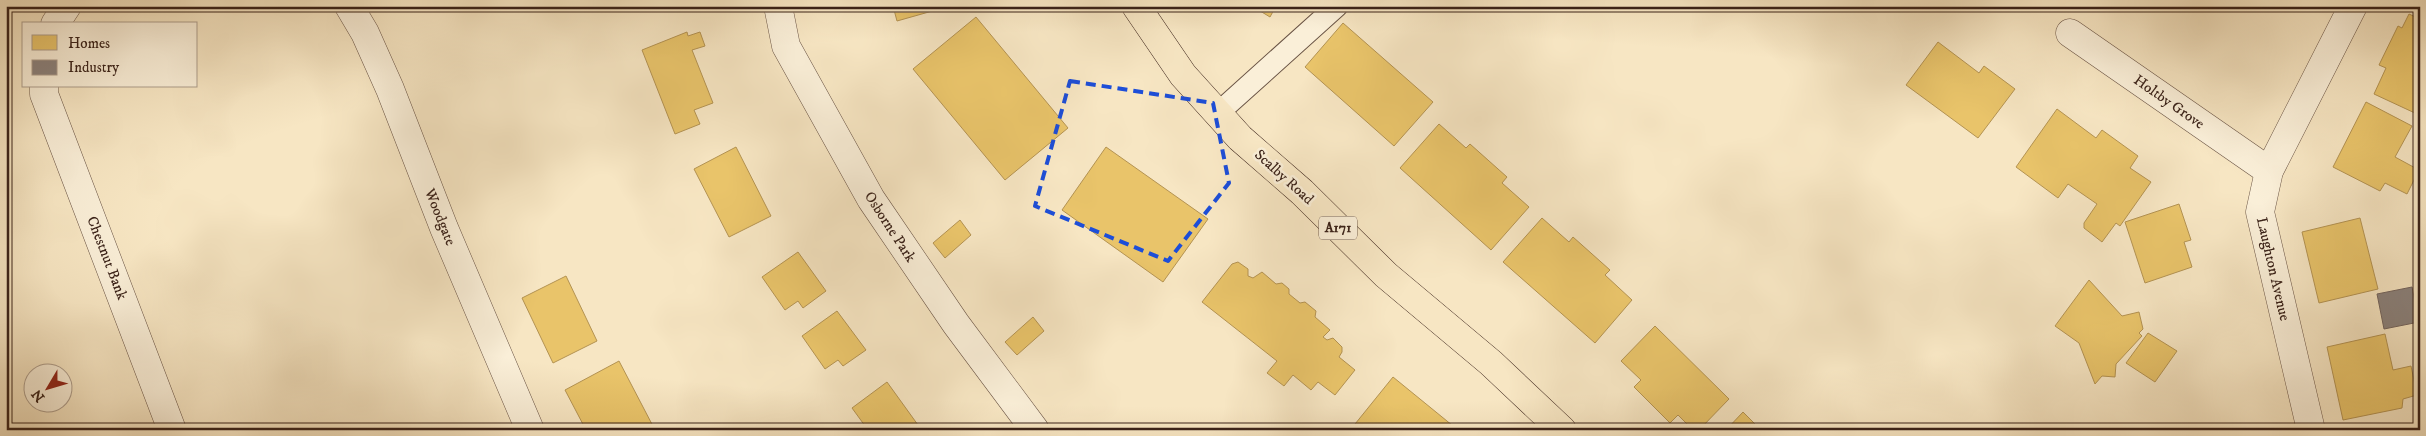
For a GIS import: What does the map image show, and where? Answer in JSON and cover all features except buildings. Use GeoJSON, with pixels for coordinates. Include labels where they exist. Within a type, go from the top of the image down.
{"type":"FeatureCollection","features":[{"type":"Feature","properties":{"kind":"highway","name":"Scalby Road"},"geometry":{"type":"LineString","coordinates":[[1136,6],[1183,75],[1240,138],[1302,192],[1386,275],[1491,363],[1562,430]]}},
{"type":"Feature","properties":{"kind":"street"},"geometry":{"type":"LineString","coordinates":[[55,22],[67,6]]}},
{"type":"Feature","properties":{"kind":"street","name":"Woodgate"},"geometry":{"type":"LineString","coordinates":[[348,6],[365,33],[390,89],[444,228],[530,430]]}},
{"type":"Feature","properties":{"kind":"street","name":"Osborne Park"},"geometry":{"type":"LineString","coordinates":[[778,6],[786,46],[871,199],[956,324],[1035,430]]}},
{"type":"Feature","properties":{"kind":"street","name":"Laughton Avenue"},"geometry":{"type":"LineString","coordinates":[[2310,430],[2260,212],[2268,171],[2353,6]]}},
{"type":"Feature","properties":{"kind":"street","name":"Holtby Grove"},"geometry":{"type":"LineString","coordinates":[[2070,33],[2268,171]]}},
{"type":"Feature","properties":{"kind":"street","name":"Chestnut Bank"},"geometry":{"type":"LineString","coordinates":[[44,88],[44,94],[172,430]]}},
{"type":"Feature","properties":{"kind":"lane"},"geometry":{"type":"LineString","coordinates":[[1218,114],[1337,6]]}},
{"type":"Feature","properties":{"kind":"highlighted area"},"geometry":{"type":"Polygon","coordinates":[[[1070,81],[1213,103],[1229,183],[1168,261],[1035,206],[1070,81]]]}}]}
